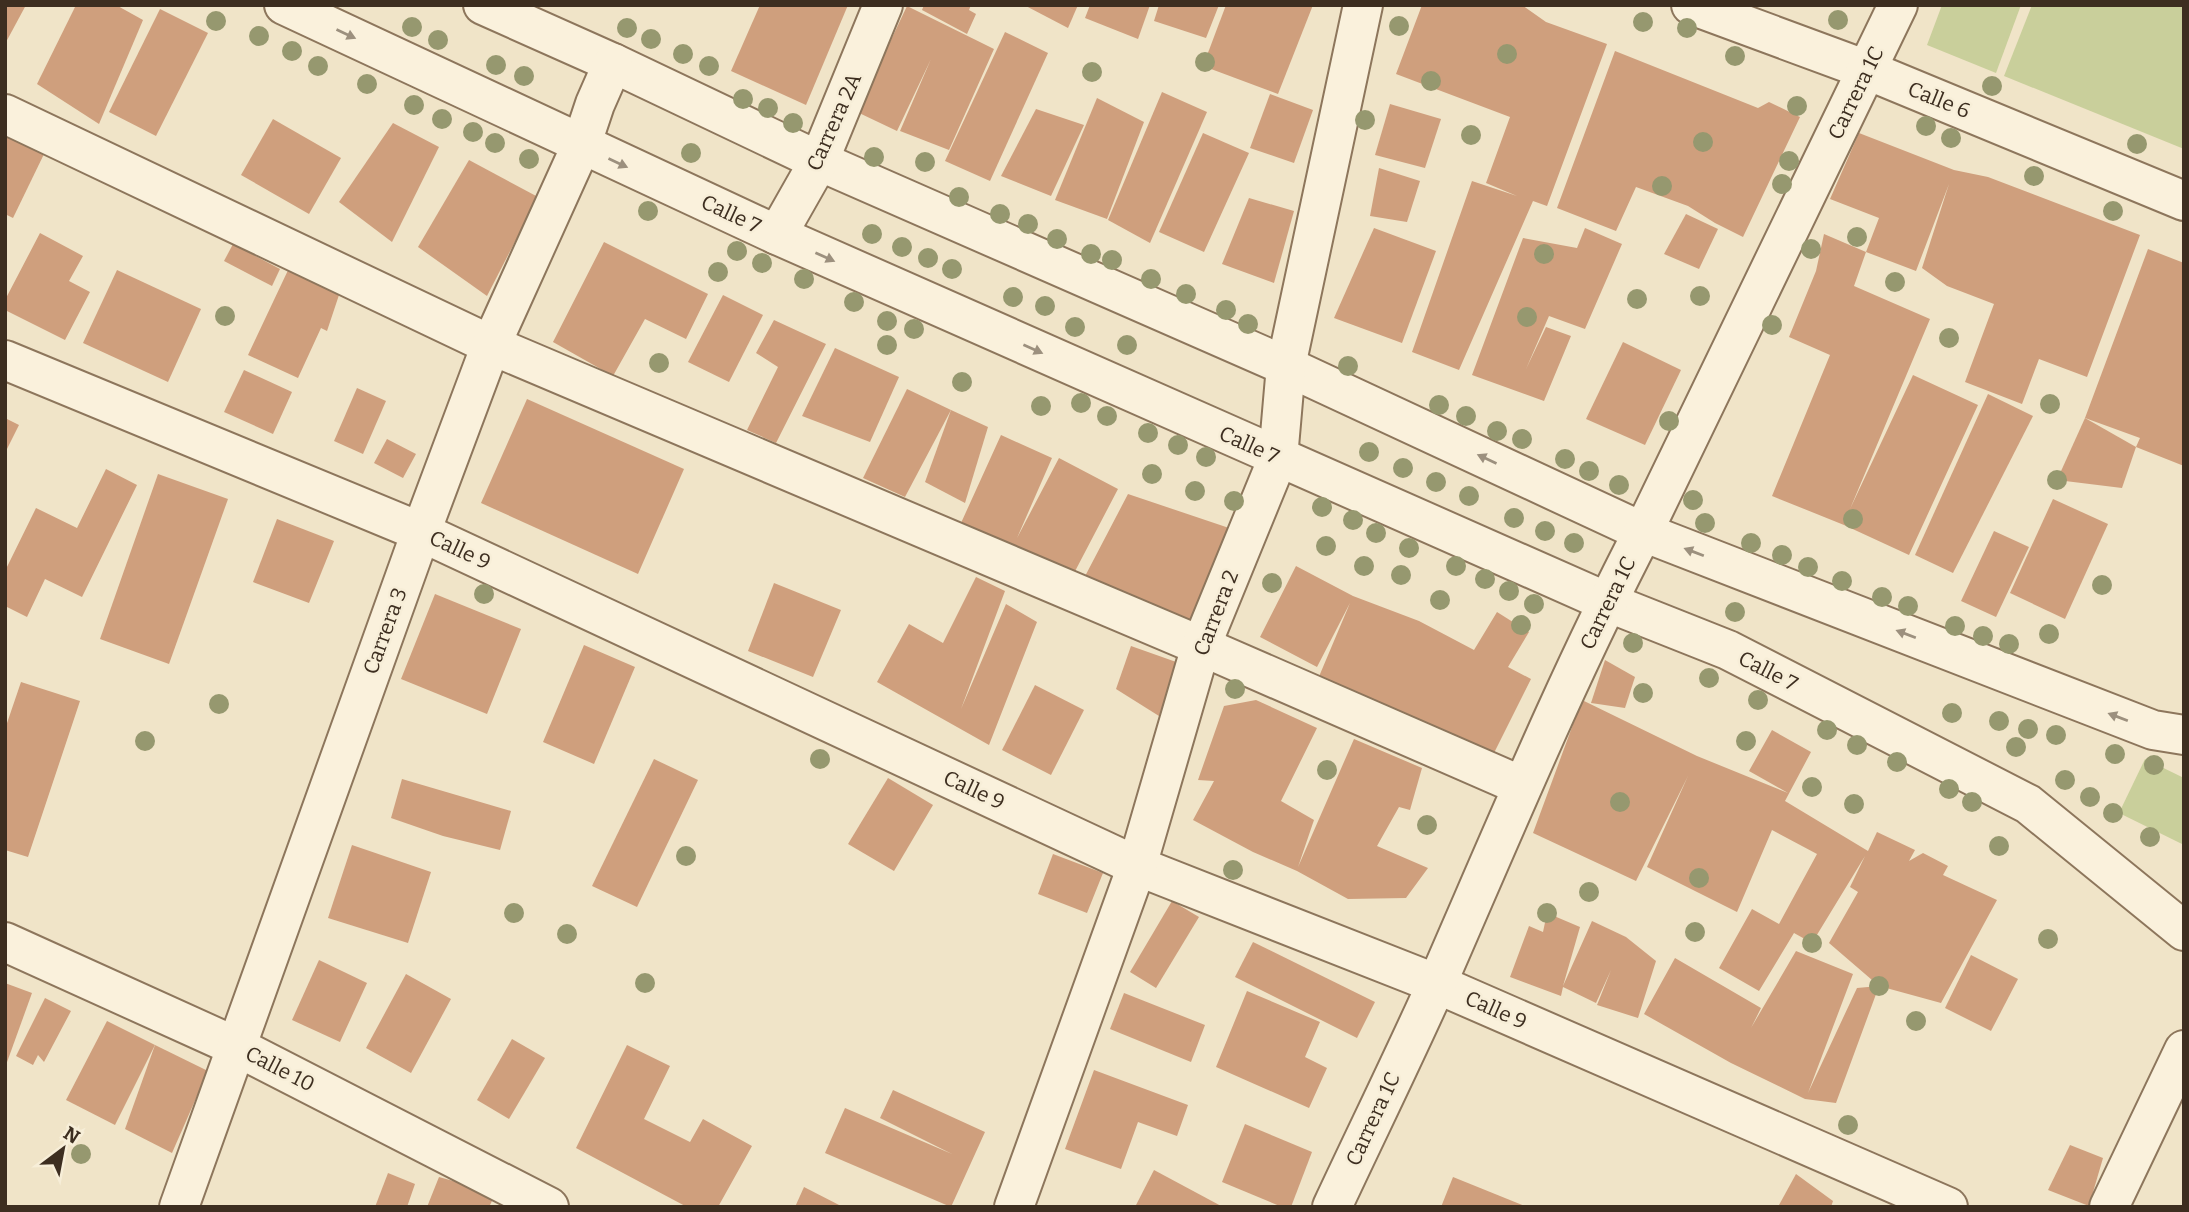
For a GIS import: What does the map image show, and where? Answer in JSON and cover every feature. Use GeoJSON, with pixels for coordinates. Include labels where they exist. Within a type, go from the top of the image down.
{"type":"FeatureCollection","features":[{"type":"Feature","properties":{"kind":"street","name":"Calle 7"},"geometry":{"type":"LineString","coordinates":[[284,5],[581,146],[777,235],[1278,458],[1607,601],[1728,650],[2028,804],[2184,931]]}},
{"type":"Feature","properties":{"kind":"street"},"geometry":{"type":"LineString","coordinates":[[483,5],[613,63],[819,161],[1286,366],[1643,532],[2153,730],[2184,735]]}},
{"type":"Feature","properties":{"kind":"street","name":"Carrera 2A"},"geometry":{"type":"LineString","coordinates":[[777,235],[819,161],[883,5]]}},
{"type":"Feature","properties":{"kind":"street","name":"Carrera 2"},"geometry":{"type":"LineString","coordinates":[[1014,1207],[1137,866],[1201,646],[1278,458],[1286,366],[1363,5]]}},
{"type":"Feature","properties":{"kind":"street","name":"Calle 6"},"geometry":{"type":"LineString","coordinates":[[1691,5],[1867,71],[2184,201]]}},
{"type":"Feature","properties":{"kind":"street","name":"Carrera 1C"},"geometry":{"type":"LineString","coordinates":[[1332,1207],[1437,984],[1522,786],[1607,601],[1898,5]]}},
{"type":"Feature","properties":{"kind":"street","name":"Carrera 3"},"geometry":{"type":"LineString","coordinates":[[179,1207],[421,532],[491,345],[581,146],[613,63]]}},
{"type":"Feature","properties":{"kind":"street"},"geometry":{"type":"LineString","coordinates":[[5,114],[491,345],[1201,646],[1522,786]]}},
{"type":"Feature","properties":{"kind":"street","name":"Calle 9"},"geometry":{"type":"LineString","coordinates":[[5,360],[421,532],[1137,866],[1437,984],[1948,1207]]}},
{"type":"Feature","properties":{"kind":"street","name":"Calle 10"},"geometry":{"type":"LineString","coordinates":[[5,942],[237,1047],[549,1207]]}},
{"type":"Feature","properties":{"kind":"street"},"geometry":{"type":"LineString","coordinates":[[2109,1207],[2184,1050]]}},
{"type":"Feature","properties":{"kind":"green space"},"geometry":{"type":"Polygon","coordinates":[[[1942,5],[2021,5],[1996,73],[1927,45],[1942,5]]]}},
{"type":"Feature","properties":{"kind":"green space"},"geometry":{"type":"Polygon","coordinates":[[[2032,5],[2184,5],[2184,149],[2004,76],[2032,5]]]}},
{"type":"Feature","properties":{"kind":"green space"},"geometry":{"type":"Polygon","coordinates":[[[2145,759],[2184,778],[2184,845],[2119,813],[2145,759]]]}},
{"type":"Feature","properties":{"kind":"building"},"geometry":{"type":"Polygon","coordinates":[[[5,5],[26,5],[5,44],[5,5]]]}},
{"type":"Feature","properties":{"kind":"building"},"geometry":{"type":"Polygon","coordinates":[[[76,5],[116,5],[143,20],[99,124],[37,84],[76,5]]]}},
{"type":"Feature","properties":{"kind":"building"},"geometry":{"type":"Polygon","coordinates":[[[760,5],[848,5],[806,105],[731,71],[760,5]]]}},
{"type":"Feature","properties":{"kind":"building"},"geometry":{"type":"Polygon","coordinates":[[[924,5],[971,5],[969,10],[976,14],[967,34],[922,10],[924,5]]]}},
{"type":"Feature","properties":{"kind":"building"},"geometry":{"type":"Polygon","coordinates":[[[1024,5],[1078,5],[1068,28],[1024,5]]]}},
{"type":"Feature","properties":{"kind":"building"},"geometry":{"type":"Polygon","coordinates":[[[1090,5],[1150,5],[1138,39],[1085,18],[1090,5]]]}},
{"type":"Feature","properties":{"kind":"building"},"geometry":{"type":"Polygon","coordinates":[[[1159,5],[1219,5],[1206,38],[1154,21],[1159,5]]]}},
{"type":"Feature","properties":{"kind":"building"},"geometry":{"type":"Polygon","coordinates":[[[1226,5],[1313,5],[1278,94],[1203,66],[1226,5]]]}},
{"type":"Feature","properties":{"kind":"building"},"geometry":{"type":"Polygon","coordinates":[[[1422,5],[1522,5],[1546,22],[1607,44],[1547,206],[1533,201],[1459,370],[1412,352],[1472,181],[1517,196],[1486,183],[1510,117],[1396,74],[1422,5]]]}},
{"type":"Feature","properties":{"kind":"building"},"geometry":{"type":"Polygon","coordinates":[[[907,6],[994,49],[949,150],[900,131],[931,59],[897,131],[857,112],[907,6]]]}},
{"type":"Feature","properties":{"kind":"building"},"geometry":{"type":"Polygon","coordinates":[[[160,9],[208,33],[156,136],[109,112],[160,9]]]}},
{"type":"Feature","properties":{"kind":"building"},"geometry":{"type":"Polygon","coordinates":[[[1005,32],[1048,53],[990,181],[945,161],[1005,32]]]}},
{"type":"Feature","properties":{"kind":"building"},"geometry":{"type":"Polygon","coordinates":[[[1615,51],[1758,108],[1769,102],[1800,117],[1743,237],[1688,206],[1636,187],[1616,231],[1557,208],[1615,51]]]}},
{"type":"Feature","properties":{"kind":"building"},"geometry":{"type":"Polygon","coordinates":[[[1162,92],[1207,112],[1150,243],[1108,220],[1162,92]]]}},
{"type":"Feature","properties":{"kind":"building"},"geometry":{"type":"Polygon","coordinates":[[[1270,94],[1313,110],[1294,163],[1250,148],[1270,94]]]}},
{"type":"Feature","properties":{"kind":"building"},"geometry":{"type":"Polygon","coordinates":[[[1097,98],[1144,122],[1107,219],[1055,200],[1097,98]]]}},
{"type":"Feature","properties":{"kind":"building"},"geometry":{"type":"Polygon","coordinates":[[[1390,104],[1441,119],[1425,168],[1375,155],[1390,104]]]}},
{"type":"Feature","properties":{"kind":"building"},"geometry":{"type":"Polygon","coordinates":[[[1036,109],[1084,125],[1051,196],[1001,176],[1036,109]]]}},
{"type":"Feature","properties":{"kind":"building"},"geometry":{"type":"Polygon","coordinates":[[[273,119],[341,158],[309,214],[241,175],[273,119]]]}},
{"type":"Feature","properties":{"kind":"building"},"geometry":{"type":"Polygon","coordinates":[[[393,123],[439,147],[392,242],[339,202],[393,123]]]}},
{"type":"Feature","properties":{"kind":"building"},"geometry":{"type":"Polygon","coordinates":[[[5,133],[45,152],[13,218],[5,214],[5,133]]]}},
{"type":"Feature","properties":{"kind":"building"},"geometry":{"type":"Polygon","coordinates":[[[1203,133],[1249,153],[1204,252],[1159,232],[1203,133]]]}},
{"type":"Feature","properties":{"kind":"building"},"geometry":{"type":"Polygon","coordinates":[[[1859,133],[1954,170],[1988,177],[2140,235],[2087,377],[2039,359],[2022,404],[1965,382],[1994,304],[1947,286],[1922,268],[1949,184],[1916,271],[1866,252],[1879,218],[1830,199],[1859,133]]]}},
{"type":"Feature","properties":{"kind":"building"},"geometry":{"type":"Polygon","coordinates":[[[469,160],[538,197],[487,296],[418,247],[469,160]]]}},
{"type":"Feature","properties":{"kind":"building"},"geometry":{"type":"Polygon","coordinates":[[[1379,168],[1420,181],[1407,222],[1370,216],[1379,168]]]}},
{"type":"Feature","properties":{"kind":"building"},"geometry":{"type":"Polygon","coordinates":[[[1249,198],[1294,211],[1274,283],[1222,264],[1249,198]]]}},
{"type":"Feature","properties":{"kind":"building"},"geometry":{"type":"Polygon","coordinates":[[[1686,214],[1718,229],[1699,269],[1664,254],[1686,214]]]}},
{"type":"Feature","properties":{"kind":"building"},"geometry":{"type":"Polygon","coordinates":[[[1374,228],[1436,251],[1402,343],[1334,318],[1374,228]]]}},
{"type":"Feature","properties":{"kind":"building"},"geometry":{"type":"Polygon","coordinates":[[[1585,228],[1622,244],[1585,329],[1549,316],[1526,369],[1546,327],[1571,336],[1544,401],[1472,375],[1523,238],[1577,248],[1585,228]]]}},
{"type":"Feature","properties":{"kind":"building"},"geometry":{"type":"Polygon","coordinates":[[[40,233],[83,256],[69,281],[90,292],[65,340],[5,310],[5,300],[40,233]]]}},
{"type":"Feature","properties":{"kind":"building"},"geometry":{"type":"Polygon","coordinates":[[[1824,234],[1866,252],[1854,286],[1930,319],[1850,509],[1913,375],[1978,405],[1909,555],[1772,496],[1830,355],[1789,337],[1816,271],[1824,234]]]}},
{"type":"Feature","properties":{"kind":"building"},"geometry":{"type":"Polygon","coordinates":[[[604,242],[708,294],[686,339],[645,319],[613,376],[553,342],[604,242]]]}},
{"type":"Feature","properties":{"kind":"building"},"geometry":{"type":"Polygon","coordinates":[[[233,244],[280,269],[272,286],[224,261],[233,244]]]}},
{"type":"Feature","properties":{"kind":"building"},"geometry":{"type":"Polygon","coordinates":[[[2148,249],[2184,263],[2184,466],[2136,447],[2140,438],[2085,418],[2148,249]]]}},
{"type":"Feature","properties":{"kind":"building"},"geometry":{"type":"Polygon","coordinates":[[[290,266],[341,289],[327,331],[321,328],[298,378],[248,355],[290,266]]]}},
{"type":"Feature","properties":{"kind":"building"},"geometry":{"type":"Polygon","coordinates":[[[117,270],[201,309],[168,382],[83,343],[117,270]]]}},
{"type":"Feature","properties":{"kind":"building"},"geometry":{"type":"Polygon","coordinates":[[[723,295],[763,315],[729,382],[688,362],[723,295]]]}},
{"type":"Feature","properties":{"kind":"building"},"geometry":{"type":"Polygon","coordinates":[[[774,320],[826,344],[776,443],[747,430],[778,367],[756,353],[774,320]]]}},
{"type":"Feature","properties":{"kind":"building"},"geometry":{"type":"Polygon","coordinates":[[[1623,342],[1681,370],[1645,445],[1586,419],[1623,342]]]}},
{"type":"Feature","properties":{"kind":"building"},"geometry":{"type":"Polygon","coordinates":[[[835,348],[899,377],[870,442],[802,416],[835,348]]]}},
{"type":"Feature","properties":{"kind":"building"},"geometry":{"type":"Polygon","coordinates":[[[244,370],[292,392],[273,434],[224,412],[244,370]]]}},
{"type":"Feature","properties":{"kind":"building"},"geometry":{"type":"Polygon","coordinates":[[[357,388],[386,401],[363,454],[334,441],[357,388]]]}},
{"type":"Feature","properties":{"kind":"building"},"geometry":{"type":"Polygon","coordinates":[[[907,389],[951,410],[905,497],[863,478],[907,389]]]}},
{"type":"Feature","properties":{"kind":"building"},"geometry":{"type":"Polygon","coordinates":[[[1988,394],[2033,416],[1953,573],[1915,555],[1988,394]]]}},
{"type":"Feature","properties":{"kind":"building"},"geometry":{"type":"Polygon","coordinates":[[[527,399],[684,469],[638,574],[481,503],[527,399]]]}},
{"type":"Feature","properties":{"kind":"building"},"geometry":{"type":"Polygon","coordinates":[[[951,410],[988,427],[965,503],[925,482],[951,410]]]}},
{"type":"Feature","properties":{"kind":"building"},"geometry":{"type":"Polygon","coordinates":[[[5,418],[19,425],[5,453],[5,418]]]}},
{"type":"Feature","properties":{"kind":"building"},"geometry":{"type":"Polygon","coordinates":[[[2085,418],[2136,447],[2122,488],[2057,480],[2085,418]]]}},
{"type":"Feature","properties":{"kind":"building"},"geometry":{"type":"Polygon","coordinates":[[[1001,435],[1052,458],[1017,538],[1059,458],[1118,489],[1072,577],[961,523],[1001,435]]]}},
{"type":"Feature","properties":{"kind":"building"},"geometry":{"type":"Polygon","coordinates":[[[387,439],[416,454],[403,478],[374,463],[387,439]]]}},
{"type":"Feature","properties":{"kind":"building"},"geometry":{"type":"Polygon","coordinates":[[[106,469],[137,485],[82,597],[45,579],[27,617],[5,606],[5,571],[36,508],[77,528],[106,469]]]}},
{"type":"Feature","properties":{"kind":"building"},"geometry":{"type":"Polygon","coordinates":[[[158,474],[228,499],[169,664],[100,639],[158,474]]]}},
{"type":"Feature","properties":{"kind":"building"},"geometry":{"type":"Polygon","coordinates":[[[1128,494],[1232,529],[1213,566],[1229,573],[1191,636],[1082,582],[1128,494]]]}},
{"type":"Feature","properties":{"kind":"building"},"geometry":{"type":"Polygon","coordinates":[[[2053,499],[2108,524],[2065,619],[2010,593],[2053,499]]]}},
{"type":"Feature","properties":{"kind":"building"},"geometry":{"type":"Polygon","coordinates":[[[277,519],[334,541],[309,603],[253,582],[277,519]]]}},
{"type":"Feature","properties":{"kind":"building"},"geometry":{"type":"Polygon","coordinates":[[[1994,531],[2029,547],[1996,617],[1961,601],[1994,531]]]}},
{"type":"Feature","properties":{"kind":"building"},"geometry":{"type":"Polygon","coordinates":[[[1296,566],[1353,596],[1419,621],[1474,650],[1497,612],[1529,632],[1508,667],[1531,679],[1489,763],[1315,686],[1350,603],[1317,667],[1260,637],[1296,566]]]}},
{"type":"Feature","properties":{"kind":"building"},"geometry":{"type":"Polygon","coordinates":[[[976,577],[1005,591],[961,709],[1006,604],[1037,622],[989,745],[877,682],[909,624],[943,643],[976,577]]]}},
{"type":"Feature","properties":{"kind":"building"},"geometry":{"type":"Polygon","coordinates":[[[774,583],[841,610],[813,677],[748,651],[774,583]]]}},
{"type":"Feature","properties":{"kind":"building"},"geometry":{"type":"Polygon","coordinates":[[[435,594],[521,629],[487,714],[401,679],[435,594]]]}},
{"type":"Feature","properties":{"kind":"building"},"geometry":{"type":"Polygon","coordinates":[[[584,645],[635,667],[594,764],[543,742],[584,645]]]}},
{"type":"Feature","properties":{"kind":"building"},"geometry":{"type":"Polygon","coordinates":[[[1131,646],[1179,663],[1159,716],[1116,689],[1131,646]]]}},
{"type":"Feature","properties":{"kind":"building"},"geometry":{"type":"Polygon","coordinates":[[[1605,660],[1635,677],[1625,708],[1591,703],[1605,660]]]}},
{"type":"Feature","properties":{"kind":"building"},"geometry":{"type":"Polygon","coordinates":[[[21,682],[80,701],[28,857],[5,850],[5,729],[21,682]]]}},
{"type":"Feature","properties":{"kind":"building"},"geometry":{"type":"Polygon","coordinates":[[[1035,685],[1084,710],[1051,775],[1002,750],[1035,685]]]}},
{"type":"Feature","properties":{"kind":"building"},"geometry":{"type":"Polygon","coordinates":[[[1256,700],[1317,728],[1281,801],[1314,820],[1298,867],[1354,739],[1422,768],[1410,810],[1399,807],[1377,846],[1428,868],[1406,898],[1348,899],[1193,820],[1214,781],[1198,780],[1224,706],[1256,700]]]}},
{"type":"Feature","properties":{"kind":"building"},"geometry":{"type":"Polygon","coordinates":[[[1582,700],[1697,756],[1788,793],[1749,771],[1772,730],[1811,752],[1785,801],[1868,851],[1877,832],[1915,850],[1909,861],[1923,853],[1948,866],[1943,875],[1997,900],[1941,1003],[1879,986],[1829,943],[1858,892],[1850,887],[1865,856],[1812,943],[1794,933],[1759,991],[1719,968],[1752,909],[1779,924],[1817,854],[1772,830],[1737,912],[1647,867],[1688,776],[1636,881],[1533,833],[1582,700]]]}},
{"type":"Feature","properties":{"kind":"building"},"geometry":{"type":"Polygon","coordinates":[[[654,759],[698,780],[637,907],[592,886],[654,759]]]}},
{"type":"Feature","properties":{"kind":"building"},"geometry":{"type":"Polygon","coordinates":[[[888,778],[933,805],[894,871],[848,844],[888,778]]]}},
{"type":"Feature","properties":{"kind":"building"},"geometry":{"type":"Polygon","coordinates":[[[402,779],[511,811],[500,850],[443,836],[391,818],[402,779]]]}},
{"type":"Feature","properties":{"kind":"building"},"geometry":{"type":"Polygon","coordinates":[[[352,845],[431,872],[408,943],[328,918],[352,845]]]}},
{"type":"Feature","properties":{"kind":"building"},"geometry":{"type":"Polygon","coordinates":[[[1053,854],[1103,873],[1087,913],[1038,894],[1053,854]]]}},
{"type":"Feature","properties":{"kind":"building"},"geometry":{"type":"Polygon","coordinates":[[[1172,901],[1199,917],[1156,988],[1130,972],[1172,901]]]}},
{"type":"Feature","properties":{"kind":"building"},"geometry":{"type":"Polygon","coordinates":[[[1547,913],[1580,927],[1563,986],[1592,921],[1626,937],[1656,961],[1638,1018],[1597,1005],[1611,970],[1596,1003],[1563,987],[1561,996],[1510,977],[1529,926],[1543,932],[1547,913]]]}},
{"type":"Feature","properties":{"kind":"building"},"geometry":{"type":"Polygon","coordinates":[[[1253,942],[1375,1002],[1357,1038],[1235,977],[1253,942]]]}},
{"type":"Feature","properties":{"kind":"building"},"geometry":{"type":"Polygon","coordinates":[[[1796,951],[1853,974],[1808,1093],[1857,988],[1879,986],[1836,1103],[1805,1099],[1731,1063],[1644,1014],[1675,958],[1761,1008],[1751,1028],[1796,951]]]}},
{"type":"Feature","properties":{"kind":"building"},"geometry":{"type":"Polygon","coordinates":[[[1971,955],[2018,979],[1991,1031],[1945,1008],[1971,955]]]}},
{"type":"Feature","properties":{"kind":"building"},"geometry":{"type":"Polygon","coordinates":[[[319,960],[367,983],[340,1042],[292,1020],[319,960]]]}},
{"type":"Feature","properties":{"kind":"building"},"geometry":{"type":"Polygon","coordinates":[[[406,974],[451,999],[411,1073],[366,1048],[406,974]]]}},
{"type":"Feature","properties":{"kind":"building"},"geometry":{"type":"Polygon","coordinates":[[[5,983],[32,993],[6,1065],[5,1065],[5,983]]]}},
{"type":"Feature","properties":{"kind":"building"},"geometry":{"type":"Polygon","coordinates":[[[1247,991],[1320,1022],[1305,1057],[1327,1068],[1309,1108],[1216,1067],[1247,991]]]}},
{"type":"Feature","properties":{"kind":"building"},"geometry":{"type":"Polygon","coordinates":[[[1124,993],[1205,1025],[1191,1062],[1110,1029],[1124,993]]]}},
{"type":"Feature","properties":{"kind":"building"},"geometry":{"type":"Polygon","coordinates":[[[45,998],[71,1011],[44,1062],[38,1055],[33,1065],[16,1056],[45,998]]]}},
{"type":"Feature","properties":{"kind":"building"},"geometry":{"type":"Polygon","coordinates":[[[107,1021],[155,1045],[115,1125],[66,1100],[107,1021]]]}},
{"type":"Feature","properties":{"kind":"building"},"geometry":{"type":"Polygon","coordinates":[[[512,1039],[545,1058],[509,1119],[477,1100],[512,1039]]]}},
{"type":"Feature","properties":{"kind":"building"},"geometry":{"type":"Polygon","coordinates":[[[155,1045],[208,1071],[172,1153],[125,1129],[155,1045]]]}},
{"type":"Feature","properties":{"kind":"building"},"geometry":{"type":"Polygon","coordinates":[[[627,1045],[670,1066],[644,1119],[690,1142],[703,1119],[752,1146],[718,1207],[687,1207],[576,1148],[627,1045]]]}},
{"type":"Feature","properties":{"kind":"building"},"geometry":{"type":"Polygon","coordinates":[[[1094,1070],[1188,1105],[1177,1136],[1138,1122],[1121,1169],[1065,1149],[1094,1070]]]}},
{"type":"Feature","properties":{"kind":"building"},"geometry":{"type":"Polygon","coordinates":[[[893,1090],[985,1132],[951,1207],[825,1153],[845,1108],[952,1154],[880,1118],[893,1090]]]}},
{"type":"Feature","properties":{"kind":"building"},"geometry":{"type":"Polygon","coordinates":[[[1245,1124],[1312,1152],[1291,1207],[1282,1207],[1222,1182],[1245,1124]]]}},
{"type":"Feature","properties":{"kind":"building"},"geometry":{"type":"Polygon","coordinates":[[[2070,1145],[2103,1158],[2089,1206],[2048,1190],[2070,1145]]]}},
{"type":"Feature","properties":{"kind":"building"},"geometry":{"type":"Polygon","coordinates":[[[1154,1170],[1223,1207],[1135,1207],[1154,1170]]]}},
{"type":"Feature","properties":{"kind":"building"},"geometry":{"type":"Polygon","coordinates":[[[388,1173],[415,1184],[407,1207],[375,1207],[388,1173]]]}},
{"type":"Feature","properties":{"kind":"building"},"geometry":{"type":"Polygon","coordinates":[[[1796,1174],[1833,1201],[1831,1207],[1779,1205],[1796,1174]]]}},
{"type":"Feature","properties":{"kind":"building"},"geometry":{"type":"Polygon","coordinates":[[[439,1177],[496,1193],[489,1207],[427,1207],[439,1177]]]}},
{"type":"Feature","properties":{"kind":"building"},"geometry":{"type":"Polygon","coordinates":[[[1453,1177],[1527,1207],[1441,1207],[1453,1177]]]}},
{"type":"Feature","properties":{"kind":"building"},"geometry":{"type":"Polygon","coordinates":[[[804,1187],[843,1207],[795,1207],[804,1187]]]}}]}
